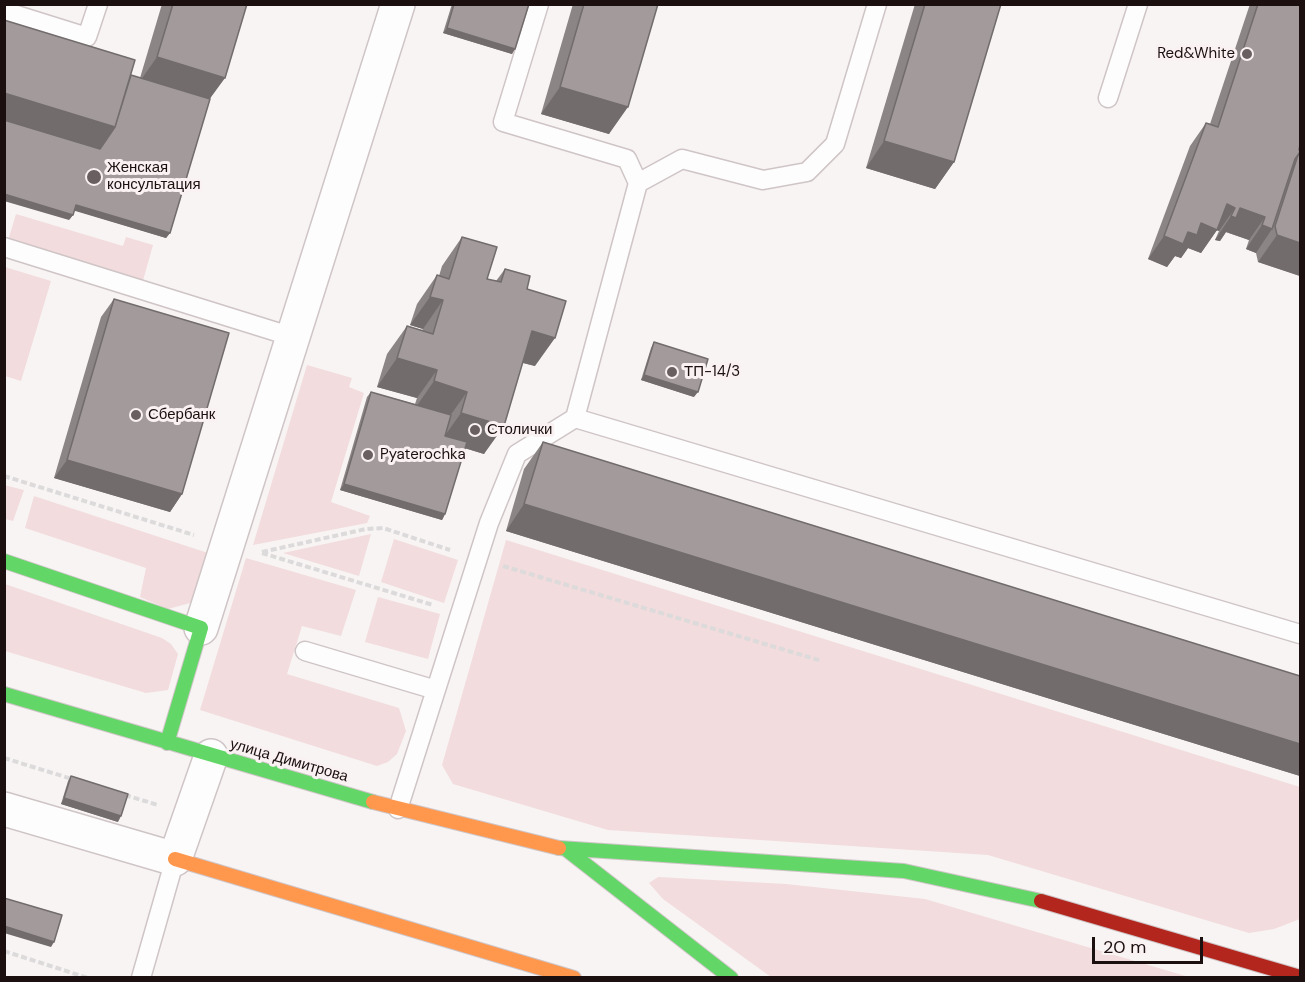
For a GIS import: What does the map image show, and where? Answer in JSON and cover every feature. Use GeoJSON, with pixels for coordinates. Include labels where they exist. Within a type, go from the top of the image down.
{"type":"FeatureCollection","features":[{"type":"Feature","properties":{"kind":"main road"},"geometry":{"type":"LineString","coordinates":[[4,561],[201,628],[167,743]]}},
{"type":"Feature","properties":{"kind":"main road","name":"улица Димитрова"},"geometry":{"type":"LineString","coordinates":[[4,694],[398,809],[567,850]]}},
{"type":"Feature","properties":{"kind":"main road"},"geometry":{"type":"LineString","coordinates":[[567,850],[904,871],[1023,896],[1300,977]]}},
{"type":"Feature","properties":{"kind":"main road"},"geometry":{"type":"LineString","coordinates":[[567,850],[730,978]]}},
{"type":"Feature","properties":{"kind":"main road"},"geometry":{"type":"LineString","coordinates":[[175,859],[574,978]]}},
{"type":"Feature","properties":{"kind":"street"},"geometry":{"type":"LineString","coordinates":[[201,628],[398,4]]}},
{"type":"Feature","properties":{"kind":"street"},"geometry":{"type":"LineString","coordinates":[[4,809],[175,859],[211,756]]}},
{"type":"Feature","properties":{"kind":"lane"},"geometry":{"type":"LineString","coordinates":[[4,11],[87,37],[98,4]]}},
{"type":"Feature","properties":{"kind":"lane"},"geometry":{"type":"LineString","coordinates":[[398,809],[477,558],[517,454],[575,418],[638,183],[627,159],[503,122],[539,4]]}},
{"type":"Feature","properties":{"kind":"lane"},"geometry":{"type":"LineString","coordinates":[[638,183],[682,159],[763,180],[807,172],[835,144],[878,4]]}},
{"type":"Feature","properties":{"kind":"lane"},"geometry":{"type":"LineString","coordinates":[[1108,98],[1138,4]]}},
{"type":"Feature","properties":{"kind":"lane"},"geometry":{"type":"LineString","coordinates":[[4,247],[293,338]]}},
{"type":"Feature","properties":{"kind":"lane"},"geometry":{"type":"LineString","coordinates":[[575,418],[1300,634]]}},
{"type":"Feature","properties":{"kind":"lane"},"geometry":{"type":"LineString","coordinates":[[305,651],[436,690]]}},
{"type":"Feature","properties":{"kind":"lane"},"geometry":{"type":"LineString","coordinates":[[141,978],[175,859]]}},
{"type":"Feature","properties":{"kind":"path"},"geometry":{"type":"LineString","coordinates":[[261,552],[366,529],[383,528],[822,660]]}},
{"type":"Feature","properties":{"kind":"path"},"geometry":{"type":"LineString","coordinates":[[4,758],[81,782]]}},
{"type":"Feature","properties":{"kind":"path"},"geometry":{"type":"LineString","coordinates":[[114,792],[191,815]]}},
{"type":"Feature","properties":{"kind":"path"},"geometry":{"type":"LineString","coordinates":[[4,951],[88,978]]}},
{"type":"Feature","properties":{"kind":"shaded area"},"geometry":{"type":"Polygon","coordinates":[[[16,214],[123,246],[126,237],[153,245],[142,284],[7,244],[16,214]]]}},
{"type":"Feature","properties":{"kind":"shaded area"},"geometry":{"type":"Polygon","coordinates":[[[5,267],[51,281],[21,381],[5,376],[5,267]]]}},
{"type":"Feature","properties":{"kind":"shaded area"},"geometry":{"type":"Polygon","coordinates":[[[307,365],[352,378],[349,387],[364,393],[331,502],[370,516],[367,523],[253,545],[307,365]]]}},
{"type":"Feature","properties":{"kind":"shaded area"},"geometry":{"type":"Polygon","coordinates":[[[4,485],[24,490],[13,521],[5,519],[4,485]]]}},
{"type":"Feature","properties":{"kind":"shaded area"},"geometry":{"type":"Polygon","coordinates":[[[34,496],[211,554],[197,596],[190,603],[168,609],[140,597],[146,568],[25,528],[34,496]]]}},
{"type":"Feature","properties":{"kind":"shaded area"},"geometry":{"type":"Polygon","coordinates":[[[371,534],[359,576],[283,553],[371,534]]]}},
{"type":"Feature","properties":{"kind":"shaded area"},"geometry":{"type":"Polygon","coordinates":[[[394,539],[458,560],[444,603],[381,582],[394,539]]]}},
{"type":"Feature","properties":{"kind":"shaded area"},"geometry":{"type":"Polygon","coordinates":[[[506,540],[1300,787],[1300,919],[1274,929],[1249,933],[988,855],[608,830],[453,784],[442,765],[506,540]]]}},
{"type":"Feature","properties":{"kind":"shaded area"},"geometry":{"type":"Polygon","coordinates":[[[246,558],[356,590],[341,636],[302,626],[287,674],[399,708],[406,731],[397,754],[388,762],[377,766],[200,710],[246,558]]]}},
{"type":"Feature","properties":{"kind":"shaded area"},"geometry":{"type":"Polygon","coordinates":[[[5,584],[162,638],[171,644],[178,654],[168,690],[146,693],[5,651],[5,584]]]}},
{"type":"Feature","properties":{"kind":"shaded area"},"geometry":{"type":"Polygon","coordinates":[[[378,597],[440,614],[428,659],[365,642],[378,597]]]}},
{"type":"Feature","properties":{"kind":"shaded area"},"geometry":{"type":"Polygon","coordinates":[[[658,877],[786,884],[925,899],[1189,977],[771,977],[663,899],[649,883],[658,877]]]}},
{"type":"Feature","properties":{"kind":"building"},"geometry":{"type":"Polygon","coordinates":[[[173,4],[247,4],[225,78],[157,57],[173,4]]]}},
{"type":"Feature","properties":{"kind":"building"},"geometry":{"type":"Polygon","coordinates":[[[454,4],[529,4],[515,49],[447,28],[454,4]]]}},
{"type":"Feature","properties":{"kind":"building"},"geometry":{"type":"Polygon","coordinates":[[[584,4],[658,4],[628,107],[560,87],[584,4]]]}},
{"type":"Feature","properties":{"kind":"building"},"geometry":{"type":"Polygon","coordinates":[[[925,4],[1001,4],[954,162],[884,141],[925,4]]]}},
{"type":"Feature","properties":{"kind":"building"},"geometry":{"type":"Polygon","coordinates":[[[1258,4],[1300,4],[1300,152],[1295,159],[1272,229],[1262,225],[1265,217],[1240,208],[1236,218],[1231,216],[1235,208],[1227,204],[1217,230],[1201,223],[1197,235],[1188,232],[1183,244],[1164,236],[1206,123],[1218,127],[1258,4]]]}},
{"type":"Feature","properties":{"kind":"building"},"geometry":{"type":"Polygon","coordinates":[[[4,20],[135,60],[115,127],[4,93],[4,20]]]}},
{"type":"Feature","properties":{"kind":"building","name":"Женская консультация"},"geometry":{"type":"Polygon","coordinates":[[[131,75],[210,99],[170,233],[76,205],[73,215],[4,194],[4,120],[100,149],[115,127],[131,75]]]}},
{"type":"Feature","properties":{"kind":"building"},"geometry":{"type":"Polygon","coordinates":[[[1298,155],[1300,156],[1300,243],[1277,235],[1275,226],[1298,155]]]}},
{"type":"Feature","properties":{"kind":"building"},"geometry":{"type":"Polygon","coordinates":[[[462,237],[497,247],[487,279],[501,282],[505,269],[530,276],[527,289],[566,301],[555,338],[532,331],[504,426],[461,413],[467,392],[434,381],[437,370],[397,358],[407,326],[433,334],[443,300],[430,297],[437,275],[449,279],[462,237]]]}},
{"type":"Feature","properties":{"kind":"building","name":"Сбербанк"},"geometry":{"type":"Polygon","coordinates":[[[114,299],[229,333],[182,494],[67,460],[114,299]]]}},
{"type":"Feature","properties":{"kind":"building","name":"ТП-14/3"},"geometry":{"type":"Polygon","coordinates":[[[654,342],[708,359],[698,392],[644,375],[654,342]]]}},
{"type":"Feature","properties":{"kind":"building"},"geometry":{"type":"Polygon","coordinates":[[[371,392],[451,415],[445,436],[467,442],[445,514],[344,484],[371,392]]]}},
{"type":"Feature","properties":{"kind":"building"},"geometry":{"type":"Polygon","coordinates":[[[543,442],[1300,676],[1300,744],[524,504],[543,442]]]}},
{"type":"Feature","properties":{"kind":"building"},"geometry":{"type":"Polygon","coordinates":[[[71,776],[128,794],[121,816],[64,798],[71,776]]]}},
{"type":"Feature","properties":{"kind":"building"},"geometry":{"type":"Polygon","coordinates":[[[4,898],[62,915],[54,942],[4,926],[4,898]]]}},
{"type":"Feature","properties":{"kind":"traffic: fast"},"geometry":{"type":"LineString","coordinates":[[4,561],[201,628],[167,743]]}},
{"type":"Feature","properties":{"kind":"traffic: fast"},"geometry":{"type":"LineString","coordinates":[[4,694],[373,802]]}},
{"type":"Feature","properties":{"kind":"traffic: fast"},"geometry":{"type":"LineString","coordinates":[[559,848],[904,871],[1041,901]]}},
{"type":"Feature","properties":{"kind":"traffic: fast"},"geometry":{"type":"LineString","coordinates":[[567,850],[731,978]]}},
{"type":"Feature","properties":{"kind":"traffic: slow"},"geometry":{"type":"LineString","coordinates":[[373,802],[559,848]]}},
{"type":"Feature","properties":{"kind":"traffic: slow"},"geometry":{"type":"LineString","coordinates":[[175,859],[574,978]]}},
{"type":"Feature","properties":{"kind":"traffic: jam"},"geometry":{"type":"LineString","coordinates":[[1041,901],[1300,977]]}},
{"type":"Feature","properties":{"kind":"place","name":"Red&White"},"geometry":{"type":"Point","coordinates":[1247,54]}},
{"type":"Feature","properties":{"kind":"place","name":"Женская консультация"},"geometry":{"type":"Point","coordinates":[94,177]}},
{"type":"Feature","properties":{"kind":"place","name":"ТП-14/3"},"geometry":{"type":"Point","coordinates":[672,372]}},
{"type":"Feature","properties":{"kind":"place","name":"Сбербанк"},"geometry":{"type":"Point","coordinates":[136,415]}},
{"type":"Feature","properties":{"kind":"place","name":"Столички"},"geometry":{"type":"Point","coordinates":[475,430]}},
{"type":"Feature","properties":{"kind":"place","name":"Pyaterochka"},"geometry":{"type":"Point","coordinates":[368,455]}}]}
